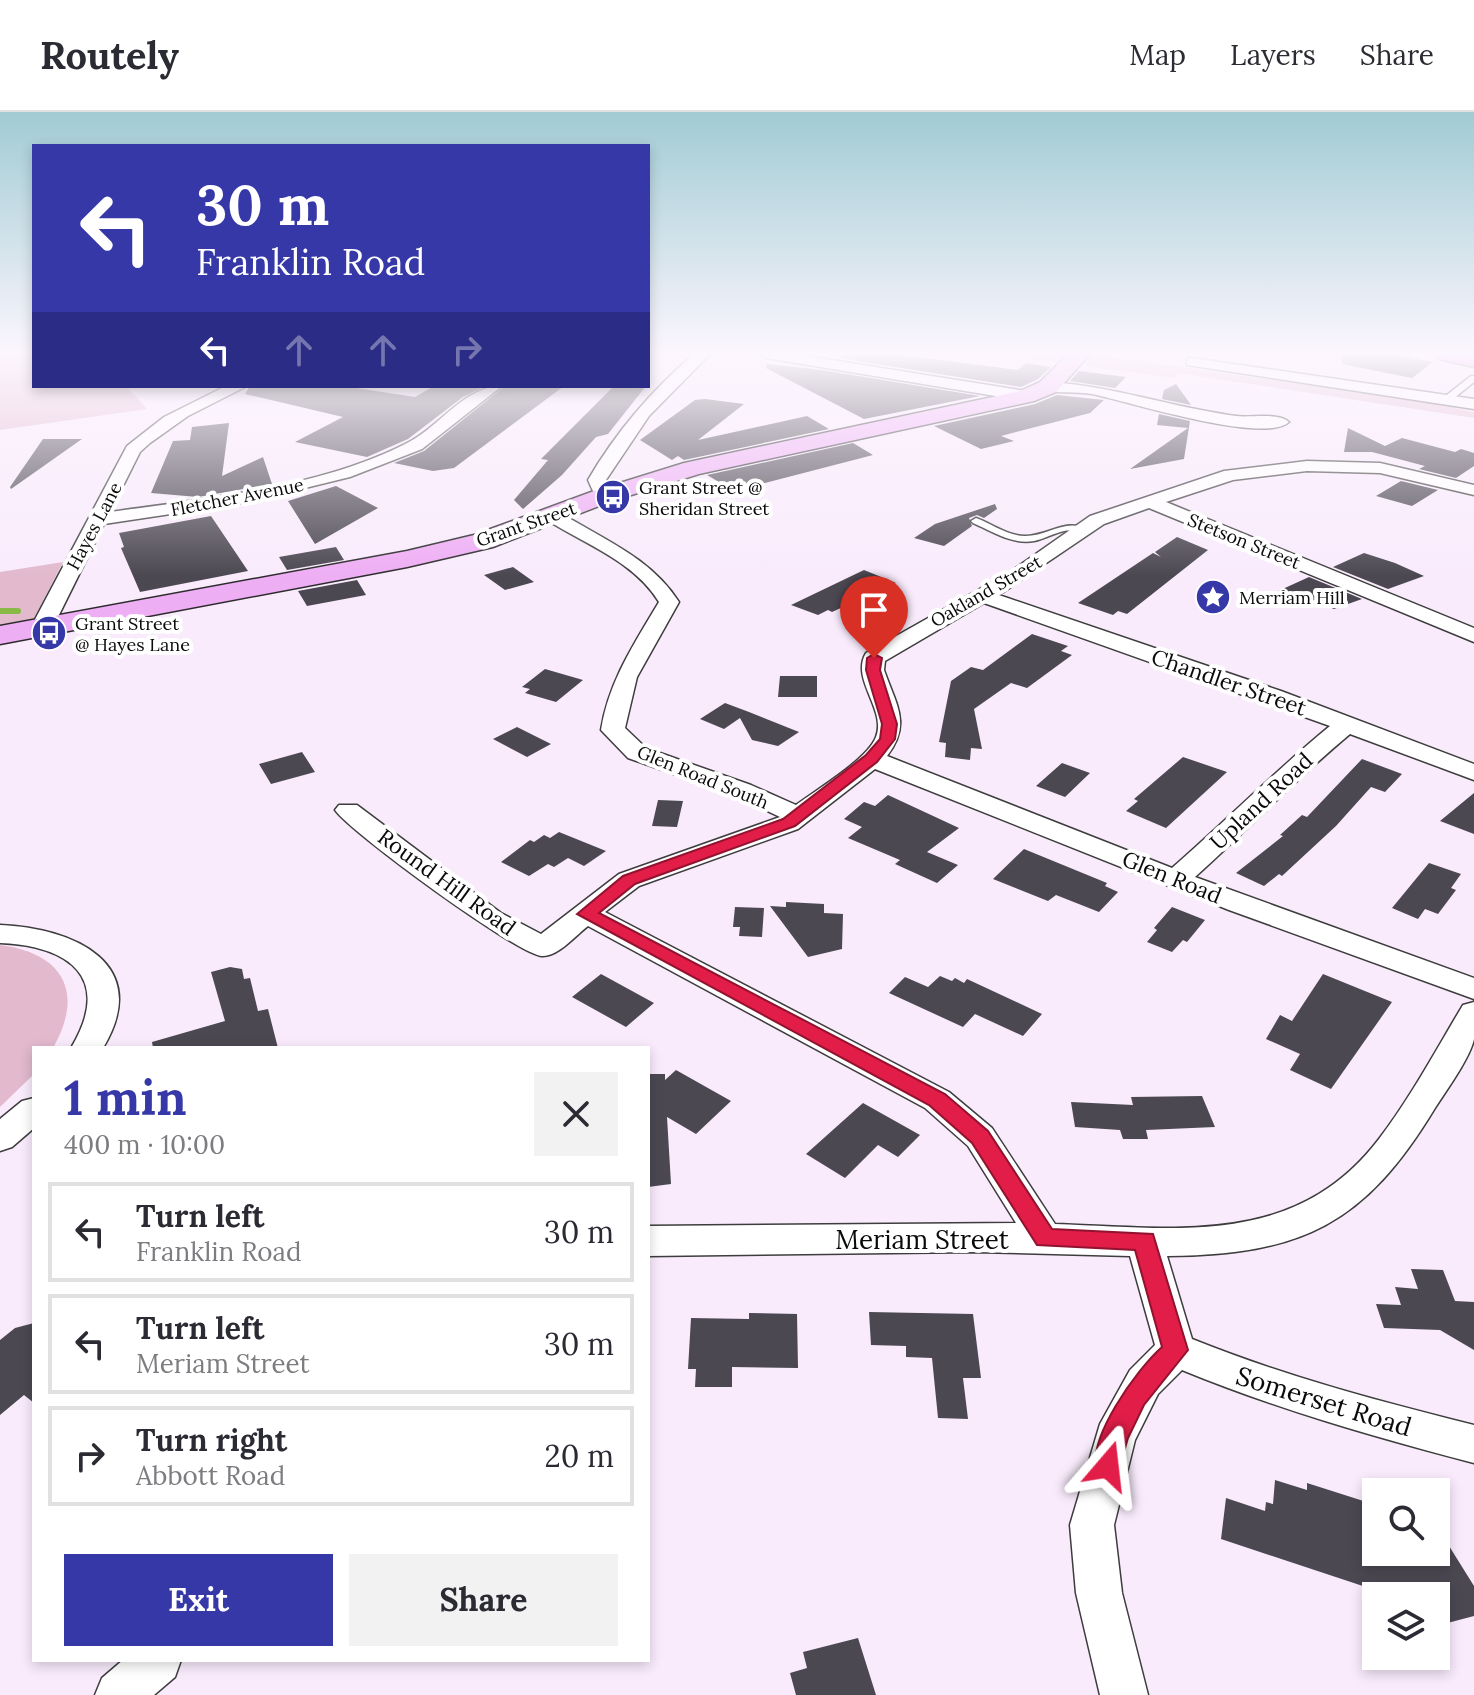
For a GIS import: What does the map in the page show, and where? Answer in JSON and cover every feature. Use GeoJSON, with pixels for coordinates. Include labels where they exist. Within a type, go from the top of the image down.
{"type":"FeatureCollection","features":[{"type":"Feature","properties":{"kind":"street","name":"Hayes Lane"},"geometry":{"type":"LineString","coordinates":[[42,627],[133,450],[161,428]]}},
{"type":"Feature","properties":{"kind":"street","name":"Fletcher Avenue"},"geometry":{"type":"LineString","coordinates":[[98,519],[244,498],[344,473],[416,445],[439,428]]}},
{"type":"Feature","properties":{"kind":"street"},"geometry":{"type":"LineString","coordinates":[[603,496],[597,480],[610,454],[632,428]]}},
{"type":"Feature","properties":{"kind":"street","name":"Grant Street"},"geometry":{"type":"LineString","coordinates":[[0,635],[407,559],[483,541],[603,496],[693,468],[872,428]]}},
{"type":"Feature","properties":{"kind":"street","name":"Oakland Street"},"geometry":{"type":"LineString","coordinates":[[587,914],[629,880],[789,823],[872,759],[888,739],[890,724],[873,670],[874,658],[983,596],[1114,512],[1230,475],[1319,466],[1400,470],[1474,490]]}},
{"type":"Feature","properties":{"kind":"street","name":"Stetson Street"},"geometry":{"type":"LineString","coordinates":[[1147,501],[1474,636]]}},
{"type":"Feature","properties":{"kind":"street","name":"Glen Road South"},"geometry":{"type":"LineString","coordinates":[[553,516],[610,548],[661,587],[669,602],[626,671],[616,700],[613,730],[637,753],[742,790],[798,816]]}},
{"type":"Feature","properties":{"kind":"street","name":"Chandler Street"},"geometry":{"type":"LineString","coordinates":[[983,596],[1347,724],[1474,773]]}},
{"type":"Feature","properties":{"kind":"street","name":"Upland Road"},"geometry":{"type":"LineString","coordinates":[[1176,879],[1236,826],[1287,774],[1347,724]]}},
{"type":"Feature","properties":{"kind":"street","name":"Glen Road"},"geometry":{"type":"LineString","coordinates":[[872,759],[1176,879],[1474,989]]}},
{"type":"Feature","properties":{"kind":"street","name":"Round Hill Road"},"geometry":{"type":"LineString","coordinates":[[348,810],[491,919],[543,947],[587,914]]}},
{"type":"Feature","properties":{"kind":"street"},"geometry":{"type":"LineString","coordinates":[[587,914],[937,1100],[980,1137],[1045,1238]]}},
{"type":"Feature","properties":{"kind":"street"},"geometry":{"type":"LineString","coordinates":[[0,934],[51,941],[89,961],[104,989],[99,1031],[88,1046]]}},
{"type":"Feature","properties":{"kind":"street","name":"Meriam Street"},"geometry":{"type":"LineString","coordinates":[[650,1241],[1045,1238],[1144,1241],[1233,1238],[1295,1222],[1323,1212],[1349,1193],[1383,1160],[1474,1012]]}},
{"type":"Feature","properties":{"kind":"street"},"geometry":{"type":"LineString","coordinates":[[0,1138],[32,1112]]}},
{"type":"Feature","properties":{"kind":"street"},"geometry":{"type":"LineString","coordinates":[[1124,1695],[1099,1593],[1092,1525],[1115,1437],[1144,1382],[1176,1350],[1144,1241]]}},
{"type":"Feature","properties":{"kind":"street","name":"Somerset Road"},"geometry":{"type":"LineString","coordinates":[[1176,1350],[1255,1382],[1346,1411],[1474,1444]]}},
{"type":"Feature","properties":{"kind":"street"},"geometry":{"type":"LineString","coordinates":[[119,1695],[156,1662]]}},
{"type":"Feature","properties":{"kind":"lane"},"geometry":{"type":"LineString","coordinates":[[976,521],[1023,539],[1037,537],[1060,527],[1084,530]]}},
{"type":"Feature","properties":{"kind":"shaded area"},"geometry":{"type":"Polygon","coordinates":[[[63,562],[33,620],[0,626],[0,572],[63,562]]]}},
{"type":"Feature","properties":{"kind":"shaded area"},"geometry":{"type":"Polygon","coordinates":[[[0,945],[22,949],[53,966],[62,978],[67,993],[67,1009],[54,1046],[32,1046],[32,1076],[0,1107],[0,945]]]}},
{"type":"Feature","properties":{"kind":"building"},"geometry":{"type":"Polygon","coordinates":[[[192,428],[228,428],[222,476],[263,457],[272,484],[198,497],[151,493],[173,441],[190,440],[192,428]]]}},
{"type":"Feature","properties":{"kind":"building"},"geometry":{"type":"Polygon","coordinates":[[[322,428],[423,428],[408,439],[367,457],[295,442],[322,428]]]}},
{"type":"Feature","properties":{"kind":"building"},"geometry":{"type":"Polygon","coordinates":[[[453,428],[508,428],[454,468],[433,471],[394,463],[424,451],[453,428]]]}},
{"type":"Feature","properties":{"kind":"building"},"geometry":{"type":"Polygon","coordinates":[[[572,428],[613,428],[608,434],[596,437],[562,475],[523,509],[514,500],[548,460],[541,459],[572,428]]]}},
{"type":"Feature","properties":{"kind":"building"},"geometry":{"type":"Polygon","coordinates":[[[657,428],[713,428],[698,440],[753,428],[829,429],[684,460],[678,456],[672,460],[640,440],[657,428]]]}},
{"type":"Feature","properties":{"kind":"building"},"geometry":{"type":"Polygon","coordinates":[[[938,428],[1032,428],[1001,436],[1014,441],[981,449],[938,428]]]}},
{"type":"Feature","properties":{"kind":"building"},"geometry":{"type":"Polygon","coordinates":[[[1188,428],[1184,459],[1130,469],[1188,428]]]}},
{"type":"Feature","properties":{"kind":"building"},"geometry":{"type":"Polygon","coordinates":[[[1348,428],[1385,446],[1402,438],[1455,452],[1461,449],[1474,453],[1474,466],[1456,478],[1372,452],[1344,452],[1348,428]]]}},
{"type":"Feature","properties":{"kind":"building"},"geometry":{"type":"Polygon","coordinates":[[[43,439],[82,439],[11,489],[10,487],[43,439]]]}},
{"type":"Feature","properties":{"kind":"building"},"geometry":{"type":"Polygon","coordinates":[[[853,443],[873,455],[734,491],[707,475],[853,443]]]}},
{"type":"Feature","properties":{"kind":"building"},"geometry":{"type":"Polygon","coordinates":[[[1401,481],[1438,490],[1412,506],[1376,496],[1401,481]]]}},
{"type":"Feature","properties":{"kind":"building"},"geometry":{"type":"Polygon","coordinates":[[[336,486],[378,508],[315,544],[288,501],[336,486]]]}},
{"type":"Feature","properties":{"kind":"building"},"geometry":{"type":"Polygon","coordinates":[[[995,504],[997,509],[984,518],[977,515],[969,518],[972,526],[944,546],[914,538],[935,524],[995,504]]]}},
{"type":"Feature","properties":{"kind":"building"},"geometry":{"type":"Polygon","coordinates":[[[211,516],[248,571],[140,592],[121,548],[124,547],[119,533],[211,516]]]}},
{"type":"Feature","properties":{"kind":"building"},"geometry":{"type":"Polygon","coordinates":[[[1177,537],[1208,550],[1127,614],[1118,611],[1113,615],[1078,603],[1153,553],[1161,557],[1155,552],[1177,537]]]}},
{"type":"Feature","properties":{"kind":"building"},"geometry":{"type":"Polygon","coordinates":[[[336,547],[344,560],[287,570],[279,557],[336,547]]]}},
{"type":"Feature","properties":{"kind":"building"},"geometry":{"type":"Polygon","coordinates":[[[1364,553],[1424,576],[1388,589],[1333,567],[1364,553]]]}},
{"type":"Feature","properties":{"kind":"building"},"geometry":{"type":"Polygon","coordinates":[[[513,567],[534,582],[505,590],[484,575],[513,567]]]}},
{"type":"Feature","properties":{"kind":"building"},"geometry":{"type":"Polygon","coordinates":[[[864,570],[896,583],[832,612],[828,610],[818,615],[791,605],[864,570]]]}},
{"type":"Feature","properties":{"kind":"building"},"geometry":{"type":"Polygon","coordinates":[[[1309,577],[1362,599],[1334,609],[1310,599],[1302,603],[1276,592],[1309,577]]]}},
{"type":"Feature","properties":{"kind":"building"},"geometry":{"type":"Polygon","coordinates":[[[357,580],[366,595],[307,606],[298,591],[357,580]]]}},
{"type":"Feature","properties":{"kind":"building"},"geometry":{"type":"Polygon","coordinates":[[[1032,634],[1068,646],[1061,651],[1072,655],[1027,688],[1011,683],[974,709],[982,749],[971,748],[970,760],[945,757],[946,743],[939,742],[951,681],[971,667],[983,670],[1032,634]]]}},
{"type":"Feature","properties":{"kind":"building"},"geometry":{"type":"Polygon","coordinates":[[[545,669],[583,680],[556,702],[525,693],[530,689],[522,687],[545,669]]]}},
{"type":"Feature","properties":{"kind":"building"},"geometry":{"type":"Polygon","coordinates":[[[780,676],[817,676],[817,697],[778,697],[780,676]]]}},
{"type":"Feature","properties":{"kind":"building"},"geometry":{"type":"Polygon","coordinates":[[[725,703],[799,732],[778,746],[752,740],[740,718],[724,729],[700,719],[725,703]]]}},
{"type":"Feature","properties":{"kind":"building"},"geometry":{"type":"Polygon","coordinates":[[[517,727],[551,744],[527,757],[493,739],[517,727]]]}},
{"type":"Feature","properties":{"kind":"building"},"geometry":{"type":"Polygon","coordinates":[[[302,752],[315,772],[271,784],[259,764],[302,752]]]}},
{"type":"Feature","properties":{"kind":"building"},"geometry":{"type":"Polygon","coordinates":[[[1183,757],[1227,772],[1166,828],[1126,811],[1138,801],[1134,799],[1183,757]]]}},
{"type":"Feature","properties":{"kind":"building"},"geometry":{"type":"Polygon","coordinates":[[[1362,759],[1402,774],[1385,792],[1371,787],[1336,826],[1282,876],[1279,874],[1264,886],[1236,873],[1283,836],[1280,835],[1302,815],[1307,817],[1362,759]]]}},
{"type":"Feature","properties":{"kind":"building"},"geometry":{"type":"Polygon","coordinates":[[[1062,763],[1090,773],[1065,797],[1036,786],[1062,763]]]}},
{"type":"Feature","properties":{"kind":"building"},"geometry":{"type":"Polygon","coordinates":[[[1474,793],[1474,834],[1440,821],[1474,793]]]}},
{"type":"Feature","properties":{"kind":"building"},"geometry":{"type":"Polygon","coordinates":[[[888,795],[959,828],[927,852],[958,865],[937,883],[895,864],[900,860],[848,838],[862,827],[844,819],[864,802],[875,806],[888,795]]]}},
{"type":"Feature","properties":{"kind":"building"},"geometry":{"type":"Polygon","coordinates":[[[658,800],[683,801],[677,827],[652,826],[658,800]]]}},
{"type":"Feature","properties":{"kind":"building"},"geometry":{"type":"Polygon","coordinates":[[[559,832],[606,851],[584,866],[568,858],[554,867],[548,864],[529,876],[501,862],[530,840],[534,842],[544,835],[550,838],[559,832]]]}},
{"type":"Feature","properties":{"kind":"building"},"geometry":{"type":"Polygon","coordinates":[[[1024,849],[1107,883],[1105,886],[1118,892],[1099,912],[1056,895],[1048,901],[993,879],[1024,849]]]}},
{"type":"Feature","properties":{"kind":"building"},"geometry":{"type":"Polygon","coordinates":[[[1429,863],[1461,874],[1451,888],[1456,890],[1438,914],[1425,909],[1418,919],[1392,908],[1429,863]]]}},
{"type":"Feature","properties":{"kind":"building"},"geometry":{"type":"Polygon","coordinates":[[[786,902],[824,904],[824,913],[843,914],[842,949],[808,957],[770,906],[786,907],[786,902]]]}},
{"type":"Feature","properties":{"kind":"building"},"geometry":{"type":"Polygon","coordinates":[[[735,907],[764,908],[762,937],[739,936],[740,927],[733,927],[735,907]]]}},
{"type":"Feature","properties":{"kind":"building"},"geometry":{"type":"Polygon","coordinates":[[[1172,907],[1205,920],[1187,942],[1183,940],[1172,952],[1147,942],[1157,930],[1154,928],[1172,907]]]}},
{"type":"Feature","properties":{"kind":"building"},"geometry":{"type":"Polygon","coordinates":[[[230,967],[242,969],[244,979],[250,978],[258,1011],[268,1009],[277,1046],[153,1046],[152,1042],[225,1021],[211,972],[230,967]]]}},
{"type":"Feature","properties":{"kind":"building"},"geometry":{"type":"Polygon","coordinates":[[[601,974],[654,1003],[626,1027],[572,997],[601,974]]]}},
{"type":"Feature","properties":{"kind":"building"},"geometry":{"type":"Polygon","coordinates":[[[1323,974],[1392,1002],[1331,1089],[1290,1070],[1300,1054],[1266,1039],[1280,1015],[1292,1021],[1323,974]]]}},
{"type":"Feature","properties":{"kind":"building"},"geometry":{"type":"Polygon","coordinates":[[[940,976],[964,983],[967,979],[1042,1014],[1023,1036],[975,1014],[963,1027],[889,993],[905,977],[928,987],[940,976]]]}},
{"type":"Feature","properties":{"kind":"building"},"geometry":{"type":"Polygon","coordinates":[[[676,1070],[731,1101],[696,1134],[667,1117],[671,1184],[650,1187],[650,1074],[665,1074],[665,1080],[676,1070]]]}},
{"type":"Feature","properties":{"kind":"building"},"geometry":{"type":"Polygon","coordinates":[[[1202,1096],[1215,1127],[1146,1130],[1148,1139],[1123,1139],[1120,1130],[1075,1127],[1071,1102],[1133,1105],[1131,1097],[1202,1096]]]}},
{"type":"Feature","properties":{"kind":"building"},"geometry":{"type":"Polygon","coordinates":[[[863,1103],[920,1135],[898,1157],[878,1145],[845,1178],[806,1154],[863,1103]]]}},
{"type":"Feature","properties":{"kind":"building"},"geometry":{"type":"Polygon","coordinates":[[[1411,1269],[1443,1270],[1455,1301],[1474,1302],[1474,1350],[1440,1330],[1384,1328],[1376,1304],[1401,1305],[1395,1287],[1418,1289],[1411,1269]]]}},
{"type":"Feature","properties":{"kind":"building"},"geometry":{"type":"Polygon","coordinates":[[[869,1312],[973,1314],[981,1378],[963,1378],[968,1419],[938,1418],[932,1358],[906,1357],[906,1346],[871,1345],[869,1312]]]}},
{"type":"Feature","properties":{"kind":"building"},"geometry":{"type":"Polygon","coordinates":[[[749,1313],[797,1314],[798,1368],[732,1367],[732,1387],[695,1387],[696,1369],[688,1369],[691,1318],[749,1319],[749,1313]]]}},
{"type":"Feature","properties":{"kind":"building"},"geometry":{"type":"Polygon","coordinates":[[[32,1324],[32,1401],[24,1395],[0,1415],[0,1340],[15,1328],[32,1324]]]}},
{"type":"Feature","properties":{"kind":"building"},"geometry":{"type":"Polygon","coordinates":[[[1275,1480],[1307,1490],[1307,1483],[1362,1501],[1362,1566],[1450,1566],[1450,1547],[1474,1586],[1474,1616],[1450,1622],[1450,1582],[1362,1582],[1362,1586],[1221,1539],[1226,1498],[1265,1511],[1266,1502],[1273,1504],[1275,1480]]]}},
{"type":"Feature","properties":{"kind":"building"},"geometry":{"type":"Polygon","coordinates":[[[858,1638],[876,1695],[796,1695],[790,1673],[807,1668],[803,1652],[858,1638]]]}},
{"type":"Feature","properties":{"kind":"waterway"},"geometry":{"type":"LineString","coordinates":[[0,611],[18,611]]}},
{"type":"Feature","properties":{"kind":"place","name":"Grant Street @ Sheridan Street"},"geometry":{"type":"Point","coordinates":[613,497]}},
{"type":"Feature","properties":{"kind":"place","name":"Merriam Hill"},"geometry":{"type":"Point","coordinates":[1213,597]}},
{"type":"Feature","properties":{"kind":"place","name":"Grant Street @ Hayes Lane"},"geometry":{"type":"Point","coordinates":[49,633]}},
{"type":"Feature","properties":{"kind":"route"},"geometry":{"type":"LineString","coordinates":[[874,658],[873,670],[890,724],[888,739],[872,759],[789,823],[629,880],[587,914],[937,1100],[980,1137],[1045,1238],[1144,1241],[1176,1350],[1156,1368],[1135,1397],[1115,1437],[1108,1466]]}}]}
